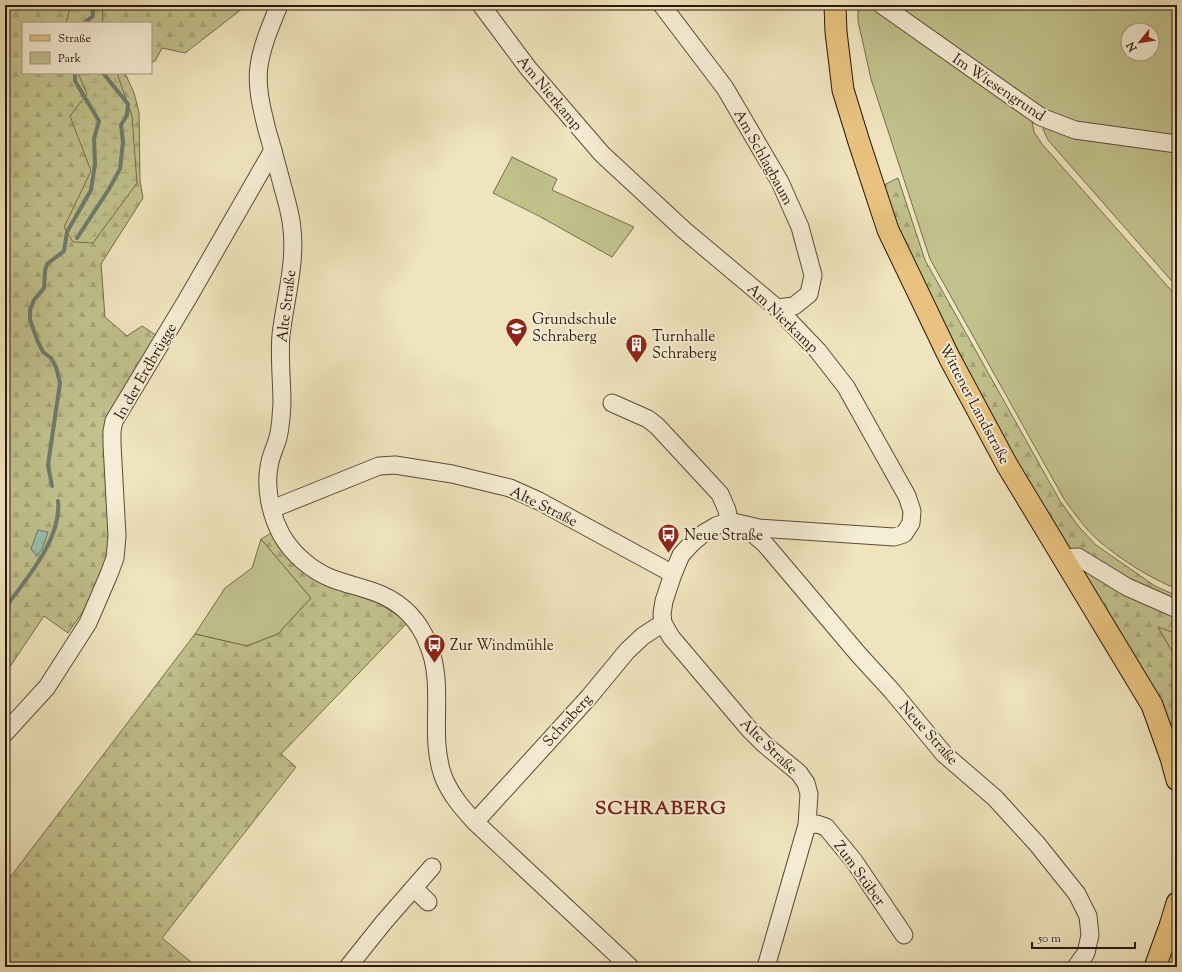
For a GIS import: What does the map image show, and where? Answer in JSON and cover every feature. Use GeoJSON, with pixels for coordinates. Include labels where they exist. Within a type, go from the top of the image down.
{"type":"FeatureCollection","features":[{"type":"Feature","properties":{"kind":"main road","name":"Wittener Landstraße"},"geometry":{"type":"LineString","coordinates":[[835,5],[836,32],[843,90],[888,230],[952,363],[1007,465],[1152,705],[1171,758],[1177,780]]}},
{"type":"Feature","properties":{"kind":"main road"},"geometry":{"type":"LineString","coordinates":[[1155,967],[1177,903]]}},
{"type":"Feature","properties":{"kind":"street"},"geometry":{"type":"LineString","coordinates":[[273,150],[261,108],[258,75],[261,55],[279,5]]}},
{"type":"Feature","properties":{"kind":"street","name":"Am Nierkamp"},"geometry":{"type":"LineString","coordinates":[[481,5],[528,68],[602,154],[674,221],[777,308],[818,350],[846,388],[907,496],[912,511],[911,523],[904,534],[894,537],[759,528],[729,521]]}},
{"type":"Feature","properties":{"kind":"street","name":"Am Schlagbaum"},"geometry":{"type":"LineString","coordinates":[[662,5],[724,88],[780,182],[800,227],[813,275],[809,294],[794,306],[777,308]]}},
{"type":"Feature","properties":{"kind":"street","name":"Im Wiesengrund"},"geometry":{"type":"LineString","coordinates":[[882,5],[1040,117],[1076,130],[1177,144]]}},
{"type":"Feature","properties":{"kind":"street","name":"Alte Straße"},"geometry":{"type":"LineString","coordinates":[[273,150],[289,211],[293,238],[290,275],[281,340],[281,420],[279,433],[270,460],[267,482],[272,509],[379,466],[395,465],[445,473],[510,488],[539,501],[673,574]]}},
{"type":"Feature","properties":{"kind":"street","name":"In der Erdbrügge"},"geometry":{"type":"LineString","coordinates":[[5,733],[47,687],[88,623],[110,574],[115,558],[117,536],[112,444],[114,421],[188,298],[273,150]]}},
{"type":"Feature","properties":{"kind":"street"},"geometry":{"type":"LineString","coordinates":[[612,403],[648,419],[657,426],[720,494],[727,510],[729,521],[716,526],[692,543],[681,555],[664,601],[662,614],[663,623]]}},
{"type":"Feature","properties":{"kind":"street"},"geometry":{"type":"LineString","coordinates":[[272,509],[282,537],[295,553],[307,564],[331,578],[380,594],[392,600],[409,613],[421,628],[432,654],[436,675],[436,725],[438,755],[444,777],[456,801],[474,822],[630,967]]}},
{"type":"Feature","properties":{"kind":"street","name":"Neue Straße"},"geometry":{"type":"LineString","coordinates":[[729,521],[751,532],[765,544],[859,655],[892,691],[944,754],[995,798],[1037,844],[1077,894],[1088,916],[1090,936],[1086,953],[1076,967]]}},
{"type":"Feature","properties":{"kind":"street"},"geometry":{"type":"LineString","coordinates":[[1063,558],[1078,557],[1127,587],[1177,609]]}},
{"type":"Feature","properties":{"kind":"street","name":"Alte Straße"},"geometry":{"type":"LineString","coordinates":[[663,623],[671,637],[749,729],[764,744],[799,773],[806,783],[809,794],[807,825],[766,967]]}},
{"type":"Feature","properties":{"kind":"street","name":"Schraberg"},"geometry":{"type":"LineString","coordinates":[[474,822],[589,697],[627,651],[643,636],[663,623]]}},
{"type":"Feature","properties":{"kind":"street","name":"Zum Stüber"},"geometry":{"type":"LineString","coordinates":[[807,825],[817,824],[826,826],[854,861],[904,935]]}},
{"type":"Feature","properties":{"kind":"street"},"geometry":{"type":"LineString","coordinates":[[348,967],[384,922],[432,867]]}},
{"type":"Feature","properties":{"kind":"street"},"geometry":{"type":"LineString","coordinates":[[414,888],[428,902]]}},
{"type":"Feature","properties":{"kind":"green space"},"geometry":{"type":"Polygon","coordinates":[[[5,5],[247,5],[185,53],[162,48],[155,61],[152,62],[152,22],[22,22],[22,74],[125,74],[134,93],[139,112],[140,181],[143,198],[101,264],[105,317],[127,336],[142,326],[156,335],[130,384],[109,417],[110,541],[106,564],[86,607],[68,633],[44,616],[5,674],[5,5]]]}},
{"type":"Feature","properties":{"kind":"green space"},"geometry":{"type":"Polygon","coordinates":[[[71,5],[102,5],[103,22],[66,22],[71,5]]]}},
{"type":"Feature","properties":{"kind":"green space"},"geometry":{"type":"Polygon","coordinates":[[[858,5],[874,5],[1032,121],[1034,132],[1042,144],[1177,297],[1177,589],[1137,568],[1100,542],[1085,527],[1064,499],[930,259],[871,79],[858,21],[858,5]]]}},
{"type":"Feature","properties":{"kind":"green space"},"geometry":{"type":"Polygon","coordinates":[[[887,5],[1177,5],[1177,139],[1077,126],[1042,114],[887,5]]]}},
{"type":"Feature","properties":{"kind":"green space"},"geometry":{"type":"Polygon","coordinates":[[[78,74],[117,74],[132,116],[137,183],[93,243],[73,242],[64,227],[91,171],[70,116],[87,94],[78,74]]]}},
{"type":"Feature","properties":{"kind":"green space"},"geometry":{"type":"Polygon","coordinates":[[[1045,124],[1177,148],[1177,287],[1048,140],[1043,129],[1045,124]]]}},
{"type":"Feature","properties":{"kind":"green space"},"geometry":{"type":"Polygon","coordinates":[[[512,157],[557,179],[552,190],[634,227],[612,257],[539,216],[493,193],[512,157]]]}},
{"type":"Feature","properties":{"kind":"green space"},"geometry":{"type":"Polygon","coordinates":[[[898,178],[925,260],[1060,501],[1079,527],[1096,545],[1155,586],[1177,596],[1177,634],[1158,627],[1177,660],[1177,753],[955,354],[895,226],[882,186],[898,178]]]}},
{"type":"Feature","properties":{"kind":"green space"},"geometry":{"type":"Polygon","coordinates":[[[278,529],[341,590],[378,603],[402,618],[407,623],[281,754],[296,767],[162,938],[197,967],[5,967],[5,884],[195,634],[247,646],[278,634],[311,598],[261,539],[278,529]]]}},
{"type":"Feature","properties":{"kind":"green space"},"geometry":{"type":"Polygon","coordinates":[[[261,539],[311,598],[278,634],[247,646],[195,634],[225,588],[252,568],[261,539]]]}},
{"type":"Feature","properties":{"kind":"green space"},"geometry":{"type":"Polygon","coordinates":[[[1157,626],[1177,634],[1177,660],[1157,626]]]}},
{"type":"Feature","properties":{"kind":"water"},"geometry":{"type":"Polygon","coordinates":[[[38,530],[48,532],[42,550],[36,555],[31,549],[38,530]]]}},
{"type":"Feature","properties":{"kind":"waterway"},"geometry":{"type":"LineString","coordinates":[[85,22],[93,16],[92,5]]}},
{"type":"Feature","properties":{"kind":"waterway"},"geometry":{"type":"LineString","coordinates":[[52,486],[48,465],[60,383],[56,367],[51,358],[43,352],[38,342],[30,320],[30,310],[34,300],[44,288],[47,264],[64,251],[67,232],[91,190],[95,164],[94,139],[99,121],[75,81],[75,74]]}},
{"type":"Feature","properties":{"kind":"waterway"},"geometry":{"type":"LineString","coordinates":[[77,238],[109,189],[120,169],[123,142],[121,125],[127,115],[128,104],[104,74]]}},
{"type":"Feature","properties":{"kind":"waterway"},"geometry":{"type":"LineString","coordinates":[[5,608],[41,558],[49,544],[58,515],[58,501]]}},
{"type":"Feature","properties":{"kind":"place","name":"Grundschule Schraberg"},"geometry":{"type":"Point","coordinates":[517,348]}},
{"type":"Feature","properties":{"kind":"place","name":"Turnhalle Schraberg"},"geometry":{"type":"Point","coordinates":[637,364]}},
{"type":"Feature","properties":{"kind":"place","name":"Neue Straße"},"geometry":{"type":"Point","coordinates":[668,554]}},
{"type":"Feature","properties":{"kind":"place","name":"Zur Windmühle"},"geometry":{"type":"Point","coordinates":[434,664]}},
{"type":"Feature","properties":{"kind":"district","name":"SCHRABERG"},"geometry":{"type":"Point","coordinates":[661,807]}}]}
